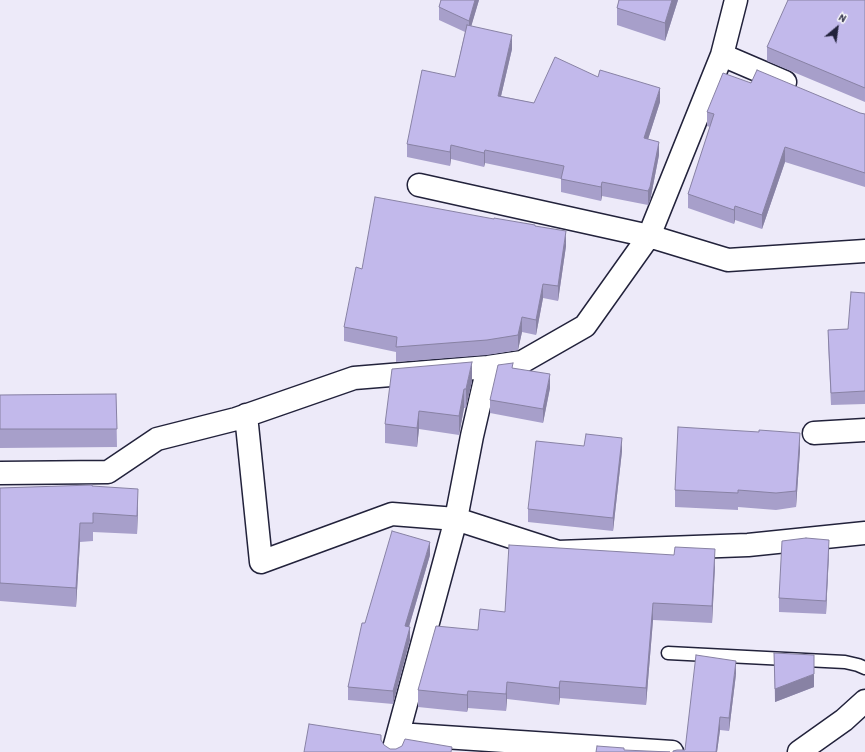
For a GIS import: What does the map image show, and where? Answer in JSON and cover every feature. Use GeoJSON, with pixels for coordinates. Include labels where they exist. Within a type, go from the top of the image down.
{"type":"FeatureCollection","features":[{"type":"Feature","properties":{"kind":"street"},"geometry":{"type":"LineString","coordinates":[[0,473],[108,472],[157,440],[246,415],[354,378],[488,367],[522,362],[585,326],[649,236],[722,55],[736,0]]}},
{"type":"Feature","properties":{"kind":"street"},"geometry":{"type":"LineString","coordinates":[[722,55],[801,89]]}},
{"type":"Feature","properties":{"kind":"street"},"geometry":{"type":"LineString","coordinates":[[419,185],[649,236],[728,260],[865,251]]}},
{"type":"Feature","properties":{"kind":"street"},"geometry":{"type":"LineString","coordinates":[[488,367],[472,436],[456,519],[396,743],[672,752]]}},
{"type":"Feature","properties":{"kind":"street"},"geometry":{"type":"LineString","coordinates":[[246,415],[261,562],[392,514],[456,519],[558,552],[748,545],[865,532]]}},
{"type":"Feature","properties":{"kind":"street"},"geometry":{"type":"LineString","coordinates":[[814,433],[865,430]]}},
{"type":"Feature","properties":{"kind":"street"},"geometry":{"type":"LineString","coordinates":[[798,752],[844,720],[865,701]]}},
{"type":"Feature","properties":{"kind":"lane"},"geometry":{"type":"LineString","coordinates":[[668,653],[845,662],[865,668]]}},
{"type":"Feature","properties":{"kind":"building"},"geometry":{"type":"Polygon","coordinates":[[[441,0],[475,0],[469,21],[439,7],[441,0]]]}},
{"type":"Feature","properties":{"kind":"building"},"geometry":{"type":"Polygon","coordinates":[[[619,0],[672,0],[665,23],[617,8],[619,0]]]}},
{"type":"Feature","properties":{"kind":"building"},"geometry":{"type":"Polygon","coordinates":[[[788,0],[865,0],[865,88],[767,47],[788,0]]]}},
{"type":"Feature","properties":{"kind":"building"},"geometry":{"type":"Polygon","coordinates":[[[467,25],[512,35],[498,96],[534,103],[555,57],[598,77],[600,70],[660,88],[644,138],[659,142],[648,191],[602,182],[601,187],[561,179],[564,166],[485,150],[484,153],[451,145],[450,152],[407,144],[422,70],[455,77],[467,25]]]}},
{"type":"Feature","properties":{"kind":"building"},"geometry":{"type":"Polygon","coordinates":[[[757,70],[865,114],[865,173],[785,147],[762,215],[735,206],[734,210],[688,194],[714,114],[707,112],[723,73],[751,83],[757,70]]]}},
{"type":"Feature","properties":{"kind":"building"},"geometry":{"type":"Polygon","coordinates":[[[375,197],[566,231],[558,286],[543,284],[536,320],[522,317],[518,335],[487,340],[396,347],[397,337],[344,327],[356,267],[362,269],[375,197]]]}},
{"type":"Feature","properties":{"kind":"building"},"geometry":{"type":"Polygon","coordinates":[[[851,292],[865,293],[865,391],[831,393],[828,330],[848,329],[851,292]]]}},
{"type":"Feature","properties":{"kind":"building"},"geometry":{"type":"Polygon","coordinates":[[[472,362],[466,389],[464,389],[459,416],[419,411],[417,428],[385,424],[392,369],[472,362]]]}},
{"type":"Feature","properties":{"kind":"building"},"geometry":{"type":"Polygon","coordinates":[[[513,363],[512,368],[550,374],[543,409],[490,400],[498,365],[513,363]]]}},
{"type":"Feature","properties":{"kind":"building"},"geometry":{"type":"Polygon","coordinates":[[[116,394],[117,429],[0,429],[0,395],[116,394]]]}},
{"type":"Feature","properties":{"kind":"building"},"geometry":{"type":"Polygon","coordinates":[[[678,427],[800,433],[796,491],[776,493],[738,490],[738,493],[675,490],[678,427]]]}},
{"type":"Feature","properties":{"kind":"building"},"geometry":{"type":"Polygon","coordinates":[[[586,434],[622,438],[613,518],[528,509],[536,441],[584,446],[586,434]]]}},
{"type":"Feature","properties":{"kind":"building"},"geometry":{"type":"Polygon","coordinates":[[[92,485],[138,489],[137,516],[93,513],[93,523],[80,523],[76,588],[0,583],[0,488],[92,485]]]}},
{"type":"Feature","properties":{"kind":"building"},"geometry":{"type":"Polygon","coordinates":[[[392,531],[430,542],[405,626],[410,627],[393,691],[348,687],[362,623],[365,623],[392,531]]]}},
{"type":"Feature","properties":{"kind":"building"},"geometry":{"type":"Polygon","coordinates":[[[806,538],[829,540],[826,601],[779,598],[782,541],[806,538]]]}},
{"type":"Feature","properties":{"kind":"building"},"geometry":{"type":"Polygon","coordinates":[[[509,545],[674,555],[675,547],[715,549],[712,606],[653,603],[646,688],[560,681],[559,688],[507,682],[506,694],[468,691],[467,695],[418,690],[436,626],[478,630],[480,609],[505,612],[509,545]]]}},
{"type":"Feature","properties":{"kind":"building"},"geometry":{"type":"Polygon","coordinates":[[[774,653],[814,655],[814,674],[775,689],[774,653]]]}},
{"type":"Feature","properties":{"kind":"building"},"geometry":{"type":"Polygon","coordinates":[[[696,655],[736,661],[729,718],[720,717],[716,752],[673,752],[677,750],[685,750],[696,655]]]}},
{"type":"Feature","properties":{"kind":"building"},"geometry":{"type":"Polygon","coordinates":[[[309,724],[381,735],[381,740],[384,745],[390,749],[396,749],[402,746],[405,739],[452,747],[451,752],[304,752],[309,724]]]}},
{"type":"Feature","properties":{"kind":"building"},"geometry":{"type":"Polygon","coordinates":[[[597,746],[624,748],[624,750],[670,752],[596,752],[597,746]]]}}]}
